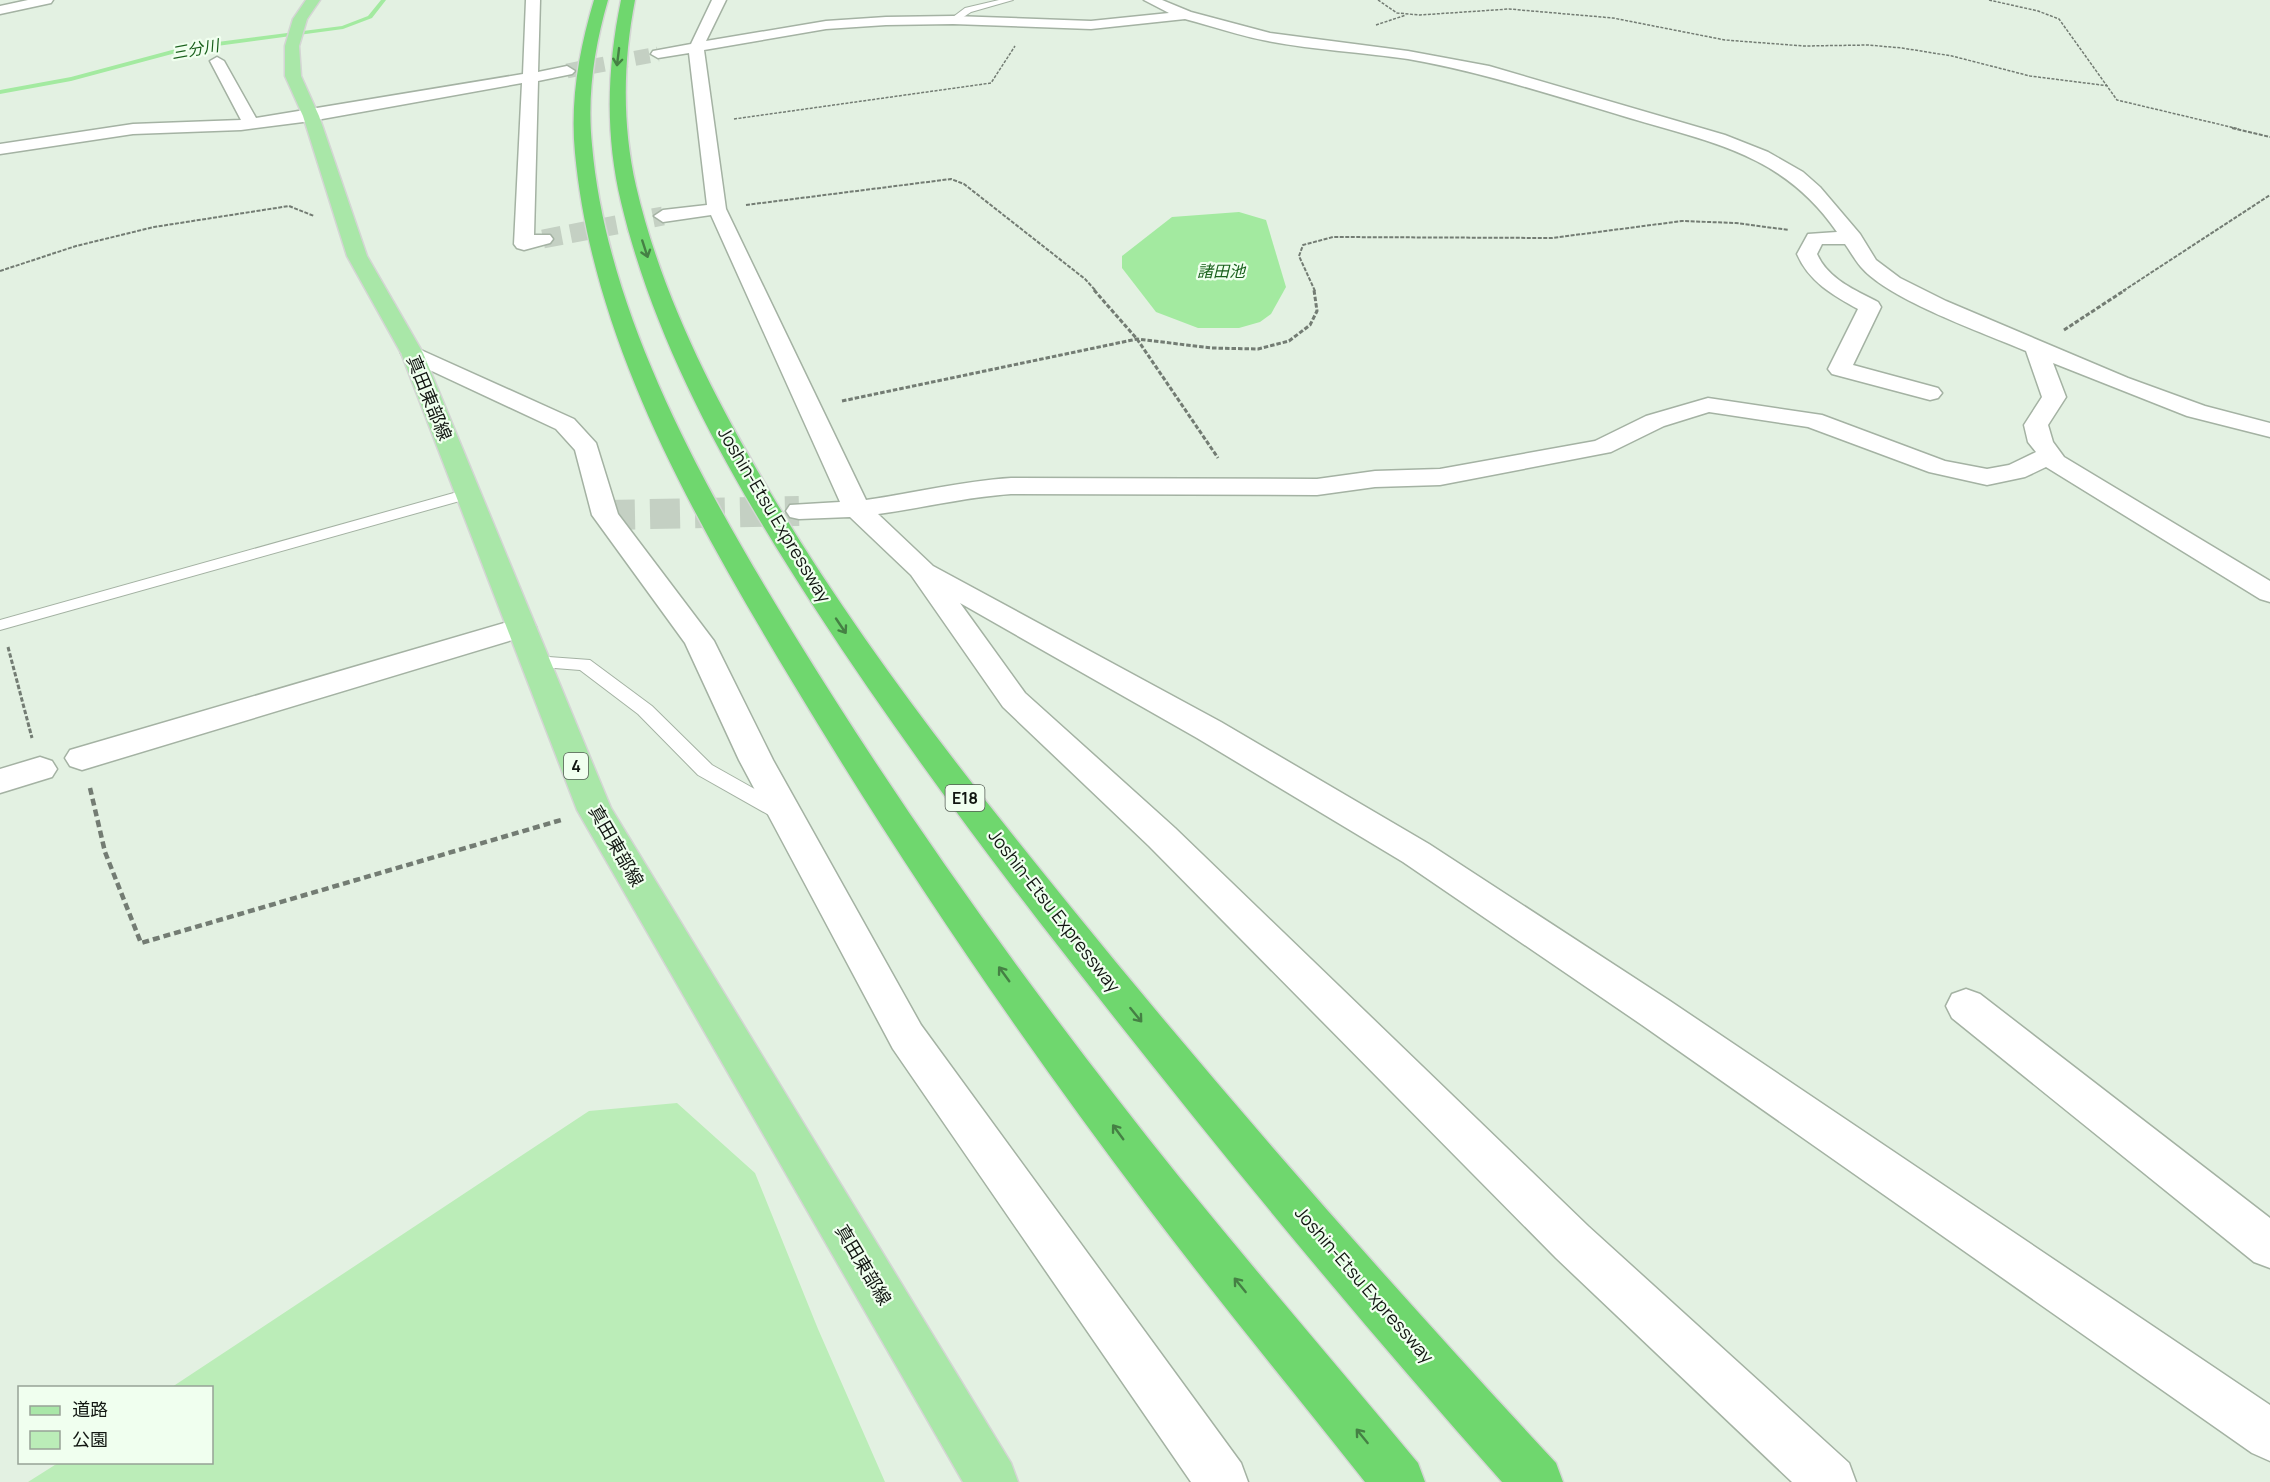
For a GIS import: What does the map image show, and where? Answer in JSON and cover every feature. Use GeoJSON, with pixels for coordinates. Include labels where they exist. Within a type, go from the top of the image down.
{"type":"FeatureCollection","features":[{"type":"Feature","properties":{"kind":"highway"},"geometry":{"type":"LineString","coordinates":[[601,0],[590,34],[583,82],[585,167],[596,226],[616,297],[646,379],[690,474],[750,587],[837,731],[961,915],[1132,1151],[1399,1482]]}},
{"type":"Feature","properties":{"kind":"highway","name":"Joshin-Etsu Expressway"},"geometry":{"type":"LineString","coordinates":[[628,0],[616,68],[617,112],[623,163],[635,218],[658,289],[691,368],[737,459],[803,569],[893,702],[1025,877],[1171,1059],[1537,1482]]}},
{"type":"Feature","properties":{"kind":"main road","name":"真田東部線"},"geometry":{"type":"LineString","coordinates":[[313,0],[300,19],[292,46],[293,76],[311,116],[357,256],[412,353],[594,810],[992,1482]]}},
{"type":"Feature","properties":{"kind":"street"},"geometry":{"type":"LineString","coordinates":[[0,10],[46,0]]}},
{"type":"Feature","properties":{"kind":"street"},"geometry":{"type":"LineString","coordinates":[[533,0],[524,244],[543,239]]}},
{"type":"Feature","properties":{"kind":"street"},"geometry":{"type":"LineString","coordinates":[[719,0],[696,48],[717,209],[812,407],[857,509],[921,569],[1014,700],[1162,837],[1572,1242],[1830,1482]]}},
{"type":"Feature","properties":{"kind":"street"},"geometry":{"type":"LineString","coordinates":[[1151,0],[1186,15],[1269,37],[1408,55],[1490,71],[1719,139],[1762,156],[1797,176],[1814,191],[1853,238],[1869,264],[1893,282],[1938,306],[2036,348],[2196,411],[2270,430]]}},
{"type":"Feature","properties":{"kind":"street"},"geometry":{"type":"LineString","coordinates":[[658,54],[826,25],[953,20],[1031,25],[1091,25],[1186,15]]}},
{"type":"Feature","properties":{"kind":"street"},"geometry":{"type":"LineString","coordinates":[[217,61],[251,124]]}},
{"type":"Feature","properties":{"kind":"street"},"geometry":{"type":"LineString","coordinates":[[0,149],[132,129],[251,124],[311,116],[567,70]]}},
{"type":"Feature","properties":{"kind":"street"},"geometry":{"type":"LineString","coordinates":[[663,216],[717,209]]}},
{"type":"Feature","properties":{"kind":"street"},"geometry":{"type":"LineString","coordinates":[[1853,238],[1815,238],[1808,254],[1810,265],[1833,285],[1870,307],[1840,369],[1930,393]]}},
{"type":"Feature","properties":{"kind":"street"},"geometry":{"type":"LineString","coordinates":[[2036,348],[2054,396],[2036,425],[2041,442],[2055,462],[2270,592]]}},
{"type":"Feature","properties":{"kind":"street"},"geometry":{"type":"LineString","coordinates":[[412,353],[565,424],[587,448],[605,515],[699,641],[756,760],[907,1037],[1222,1482]]}},
{"type":"Feature","properties":{"kind":"street"},"geometry":{"type":"LineString","coordinates":[[799,511],[857,509],[920,500],[965,489],[1011,486],[1317,487],[1375,479],[1440,477],[1602,447],[1655,421],[1708,405],[1813,420],[1938,467],[1986,477],[2016,472],[2050,455]]}},
{"type":"Feature","properties":{"kind":"street"},"geometry":{"type":"LineString","coordinates":[[921,569],[1199,724],[1416,853],[1676,1027],[2270,1435]]}},
{"type":"Feature","properties":{"kind":"street"},"geometry":{"type":"LineString","coordinates":[[82,758],[521,627]]}},
{"type":"Feature","properties":{"kind":"street"},"geometry":{"type":"LineString","coordinates":[[0,781],[40,769]]}},
{"type":"Feature","properties":{"kind":"street"},"geometry":{"type":"LineString","coordinates":[[1966,1006],[2270,1246]]}},
{"type":"Feature","properties":{"kind":"lane"},"geometry":{"type":"LineString","coordinates":[[953,20],[968,10],[1009,0]]}},
{"type":"Feature","properties":{"kind":"lane"},"geometry":{"type":"LineString","coordinates":[[3,625],[468,494]]}},
{"type":"Feature","properties":{"kind":"lane"},"geometry":{"type":"LineString","coordinates":[[535,662],[584,664],[645,710],[705,770],[786,815]]}},
{"type":"Feature","properties":{"kind":"path"},"geometry":{"type":"LineString","coordinates":[[1378,0],[1397,13],[1420,15],[1509,9],[1613,18],[1725,40],[1803,46],[1868,45],[1902,48],[1952,56],[2030,76],[2109,86]]}},
{"type":"Feature","properties":{"kind":"path"},"geometry":{"type":"LineString","coordinates":[[1989,0],[2038,11],[2060,19],[2117,100],[2270,137]]}},
{"type":"Feature","properties":{"kind":"path"},"geometry":{"type":"LineString","coordinates":[[706,123],[991,83],[1006,57],[1031,25]]}},
{"type":"Feature","properties":{"kind":"path"},"geometry":{"type":"LineString","coordinates":[[717,209],[951,179],[964,184],[1085,279],[1137,339],[1237,486]]}},
{"type":"Feature","properties":{"kind":"path"},"geometry":{"type":"LineString","coordinates":[[2036,348],[2270,195]]}},
{"type":"Feature","properties":{"kind":"path"},"geometry":{"type":"LineString","coordinates":[[0,271],[76,246],[154,227],[263,208],[289,206],[324,219],[357,256]]}},
{"type":"Feature","properties":{"kind":"path"},"geometry":{"type":"LineString","coordinates":[[812,407],[1137,339],[1212,348],[1258,349],[1290,341],[1310,325],[1317,311],[1316,294],[1299,256],[1303,245],[1333,237],[1548,240],[1686,220],[1755,224],[1796,231],[1815,238]]}},
{"type":"Feature","properties":{"kind":"path"},"geometry":{"type":"LineString","coordinates":[[141,943],[594,810]]}},
{"type":"Feature","properties":{"kind":"green space"},"geometry":{"type":"Polygon","coordinates":[[[677,1103],[755,1173],[818,1329],[885,1482],[28,1482],[56,1464],[213,1464],[213,1386],[174,1386],[589,1111],[677,1103]]]}},
{"type":"Feature","properties":{"kind":"water","name":"諸田池"},"geometry":{"type":"Polygon","coordinates":[[[1239,212],[1266,220],[1286,287],[1271,314],[1260,322],[1239,328],[1198,328],[1156,312],[1122,268],[1122,256],[1172,217],[1239,212]]]}},
{"type":"Feature","properties":{"kind":"waterway","name":"三分川"},"geometry":{"type":"LineString","coordinates":[[0,92],[71,79],[187,48],[343,27],[370,17],[384,0]]}},
{"type":"Feature","properties":{"kind":"tunnel"},"geometry":{"type":"LineString","coordinates":[[567,71],[658,54]]}},
{"type":"Feature","properties":{"kind":"tunnel"},"geometry":{"type":"LineString","coordinates":[[543,239],[663,216]]}},
{"type":"Feature","properties":{"kind":"tunnel"},"geometry":{"type":"LineString","coordinates":[[605,515],[799,511]]}}]}
